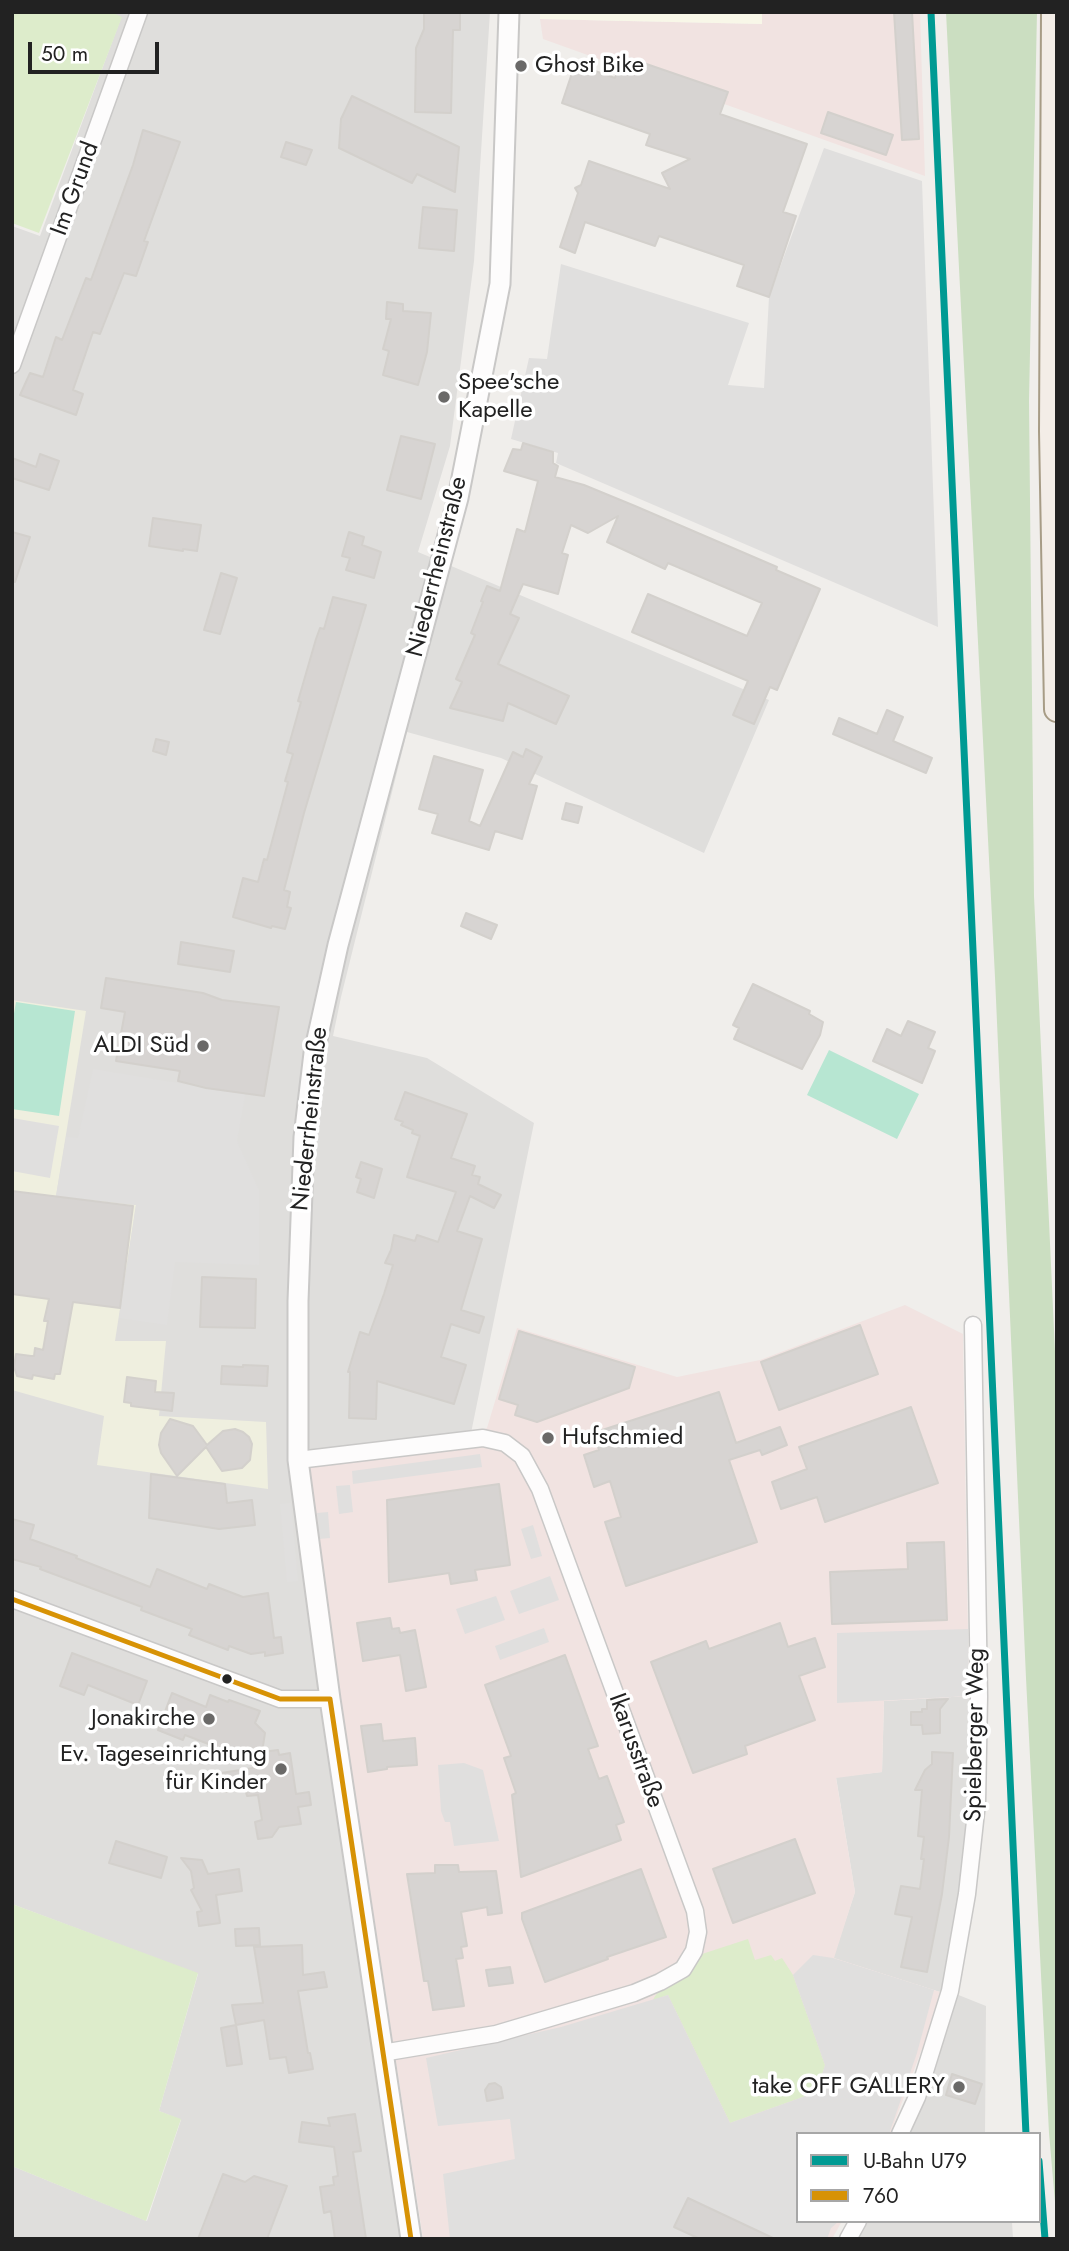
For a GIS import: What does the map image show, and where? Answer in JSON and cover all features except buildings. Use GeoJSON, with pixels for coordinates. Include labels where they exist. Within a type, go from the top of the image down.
{"type":"FeatureCollection","features":[{"type":"Feature","properties":{"kind":"main road"},"geometry":{"type":"LineString","coordinates":[[1054,12],[1052,431],[1057,709]]}},
{"type":"Feature","properties":{"kind":"street","name":"Im Grund"},"geometry":{"type":"LineString","coordinates":[[12,365],[139,12]]}},
{"type":"Feature","properties":{"kind":"street","name":"Niederrheinstraße"},"geometry":{"type":"LineString","coordinates":[[411,2239],[330,1699],[298,1460],[296,1381],[299,1248],[304,1137],[314,1053],[338,945],[458,498],[500,284],[509,12]]}},
{"type":"Feature","properties":{"kind":"street","name":"Spielberger Weg"},"geometry":{"type":"LineString","coordinates":[[901,2132],[917,2097],[950,1991],[967,1895],[977,1803],[979,1697],[973,1325]]}},
{"type":"Feature","properties":{"kind":"street","name":"Ikarusstraße"},"geometry":{"type":"LineString","coordinates":[[298,1460],[483,1438],[505,1443],[522,1456],[540,1489],[695,1911],[698,1932],[694,1951],[683,1969],[634,1993],[496,2034],[383,2053]]}},
{"type":"Feature","properties":{"kind":"street"},"geometry":{"type":"LineString","coordinates":[[12,1599],[280,1699],[330,1699]]}},
{"type":"Feature","properties":{"kind":"street"},"geometry":{"type":"LineString","coordinates":[[848,2239],[857,2223]]}},
{"type":"Feature","properties":{"kind":"shaded area"},"geometry":{"type":"Polygon","coordinates":[[[111,12],[490,12],[474,261],[450,446],[418,552],[769,700],[704,853],[501,758],[407,732],[341,997],[333,1036],[427,1058],[534,1123],[471,1433],[289,1455],[321,1704],[368,1989],[403,2239],[12,2239],[12,2166],[147,2221],[181,2120],[159,2111],[198,1974],[12,1904],[12,226],[40,236],[121,18],[111,12]]]}},
{"type":"Feature","properties":{"kind":"shaded area"},"geometry":{"type":"Polygon","coordinates":[[[540,12],[762,12],[762,24],[540,19],[540,12]]]}},
{"type":"Feature","properties":{"kind":"shaded area"},"geometry":{"type":"Polygon","coordinates":[[[762,12],[920,12],[925,176],[543,39],[540,19],[762,24],[762,12]]]}},
{"type":"Feature","properties":{"kind":"shaded area"},"geometry":{"type":"Polygon","coordinates":[[[824,148],[922,181],[938,627],[556,463],[558,453],[511,439],[529,358],[547,359],[561,264],[749,323],[728,385],[764,388],[769,297],[824,148]]]}},
{"type":"Feature","properties":{"kind":"shaded area"},"geometry":{"type":"Polygon","coordinates":[[[93,1069],[245,1096],[237,1141],[259,1190],[259,1265],[175,1262],[167,1325],[119,1318],[136,1205],[56,1196],[66,1137],[78,1138],[93,1069]]]}},
{"type":"Feature","properties":{"kind":"shaded area"},"geometry":{"type":"Polygon","coordinates":[[[12,1118],[59,1126],[50,1178],[12,1171],[12,1118]]]}},
{"type":"Feature","properties":{"kind":"shaded area"},"geometry":{"type":"Polygon","coordinates":[[[905,1305],[963,1334],[969,1696],[884,1701],[882,1772],[836,1778],[855,1892],[834,1958],[943,1993],[891,2132],[796,2132],[796,2223],[841,2223],[832,2239],[423,2239],[305,1466],[449,1445],[487,1428],[517,1328],[677,1377],[760,1360],[905,1305]]]}},
{"type":"Feature","properties":{"kind":"shaded area"},"geometry":{"type":"Polygon","coordinates":[[[480,1454],[482,1467],[353,1484],[352,1471],[480,1454]]]}},
{"type":"Feature","properties":{"kind":"shaded area"},"geometry":{"type":"Polygon","coordinates":[[[350,1485],[353,1512],[339,1514],[336,1486],[350,1485]]]}},
{"type":"Feature","properties":{"kind":"shaded area"},"geometry":{"type":"Polygon","coordinates":[[[291,1503],[298,1581],[287,1582],[280,1504],[291,1503]]]}},
{"type":"Feature","properties":{"kind":"shaded area"},"geometry":{"type":"Polygon","coordinates":[[[328,1512],[330,1538],[319,1539],[317,1513],[328,1512]]]}},
{"type":"Feature","properties":{"kind":"shaded area"},"geometry":{"type":"Polygon","coordinates":[[[533,1525],[542,1556],[531,1559],[521,1529],[533,1525]]]}},
{"type":"Feature","properties":{"kind":"shaded area"},"geometry":{"type":"Polygon","coordinates":[[[550,1576],[559,1600],[519,1614],[510,1591],[550,1576]]]}},
{"type":"Feature","properties":{"kind":"shaded area"},"geometry":{"type":"Polygon","coordinates":[[[496,1596],[505,1620],[465,1634],[456,1609],[496,1596]]]}},
{"type":"Feature","properties":{"kind":"shaded area"},"geometry":{"type":"Polygon","coordinates":[[[544,1628],[549,1642],[500,1660],[495,1646],[544,1628]]]}},
{"type":"Feature","properties":{"kind":"shaded area"},"geometry":{"type":"Polygon","coordinates":[[[968,1629],[969,1696],[837,1703],[837,1633],[968,1629]]]}},
{"type":"Feature","properties":{"kind":"shaded area"},"geometry":{"type":"Polygon","coordinates":[[[969,1696],[975,1787],[964,1895],[943,1993],[833,1958],[855,1892],[836,1777],[882,1772],[884,1701],[969,1696]]]}},
{"type":"Feature","properties":{"kind":"shaded area"},"geometry":{"type":"Polygon","coordinates":[[[464,1763],[483,1770],[499,1841],[454,1846],[450,1822],[445,1822],[441,1811],[438,1765],[464,1763]]]}},
{"type":"Feature","properties":{"kind":"shaded area"},"geometry":{"type":"Polygon","coordinates":[[[813,1955],[833,1958],[934,1990],[917,2053],[890,2132],[796,2132],[796,2223],[837,2223],[831,2228],[827,2239],[775,2239],[688,2198],[674,2227],[700,2239],[450,2239],[443,2174],[515,2159],[510,2119],[438,2126],[426,2058],[561,2027],[668,1995],[730,2123],[817,2092],[825,2065],[793,1975],[813,1955]]]}},
{"type":"Feature","properties":{"kind":"shaded area"},"geometry":{"type":"Polygon","coordinates":[[[951,1992],[986,2006],[985,2132],[906,2132],[951,1992]]]}},
{"type":"Feature","properties":{"kind":"shaded area"},"geometry":{"type":"Polygon","coordinates":[[[860,2223],[1012,2223],[1013,2239],[852,2239],[860,2223]]]}},
{"type":"Feature","properties":{"kind":"green space"},"geometry":{"type":"Polygon","coordinates":[[[12,12],[111,12],[122,17],[39,233],[12,223],[12,12]]]}},
{"type":"Feature","properties":{"kind":"green space"},"geometry":{"type":"Polygon","coordinates":[[[946,12],[1037,12],[1029,401],[1034,896],[1057,1395],[1057,2225],[1049,2133],[1026,1678],[995,977],[946,12]]]}},
{"type":"Feature","properties":{"kind":"green space"},"geometry":{"type":"Polygon","coordinates":[[[12,1000],[86,1011],[56,1196],[136,1205],[115,1341],[166,1341],[159,1416],[266,1422],[268,1489],[97,1465],[104,1416],[12,1390],[12,1000]]]}},
{"type":"Feature","properties":{"kind":"green space"},"geometry":{"type":"Polygon","coordinates":[[[16,1002],[75,1011],[59,1116],[12,1109],[12,1025],[16,1002]]]}},
{"type":"Feature","properties":{"kind":"green space"},"geometry":{"type":"Polygon","coordinates":[[[829,1050],[919,1094],[897,1139],[807,1095],[829,1050]]]}},
{"type":"Feature","properties":{"kind":"green space"},"geometry":{"type":"Polygon","coordinates":[[[12,1904],[198,1973],[159,2111],[181,2119],[146,2221],[12,2166],[12,1904]]]}},
{"type":"Feature","properties":{"kind":"green space"},"geometry":{"type":"Polygon","coordinates":[[[748,1939],[755,1960],[771,1955],[775,1961],[782,1958],[793,1975],[825,2065],[817,2092],[730,2123],[668,1995],[653,2000],[663,1988],[690,1970],[702,1954],[748,1939]]]}},
{"type":"Feature","properties":{"kind":"metro line","name":"U79"},"geometry":{"type":"LineString","coordinates":[[931,12],[1026,2132]]}},
{"type":"Feature","properties":{"kind":"metro line","name":"U79"},"geometry":{"type":"LineString","coordinates":[[1041,2187],[1045,2239]]}},
{"type":"Feature","properties":{"kind":"transit line","name":"760"},"geometry":{"type":"LineString","coordinates":[[12,1599],[280,1699],[330,1699]]}},
{"type":"Feature","properties":{"kind":"transit line","name":"760"},"geometry":{"type":"LineString","coordinates":[[330,1699],[411,2239]]}},
{"type":"Feature","properties":{"kind":"place","name":"Ghost Bike"},"geometry":{"type":"Point","coordinates":[521,66]}},
{"type":"Feature","properties":{"kind":"place","name":"Spee'sche Kapelle"},"geometry":{"type":"Point","coordinates":[444,397]}},
{"type":"Feature","properties":{"kind":"place","name":"ALDI Süd"},"geometry":{"type":"Point","coordinates":[203,1046]}},
{"type":"Feature","properties":{"kind":"place","name":"Hufschmied"},"geometry":{"type":"Point","coordinates":[548,1438]}},
{"type":"Feature","properties":{"kind":"place","name":"Jonakirche"},"geometry":{"type":"Point","coordinates":[209,1719]}},
{"type":"Feature","properties":{"kind":"place","name":"Ev. Tageseinrichtung für Kinder"},"geometry":{"type":"Point","coordinates":[281,1769]}},
{"type":"Feature","properties":{"kind":"place","name":"take OFF GALLERY"},"geometry":{"type":"Point","coordinates":[959,2087]}}]}
